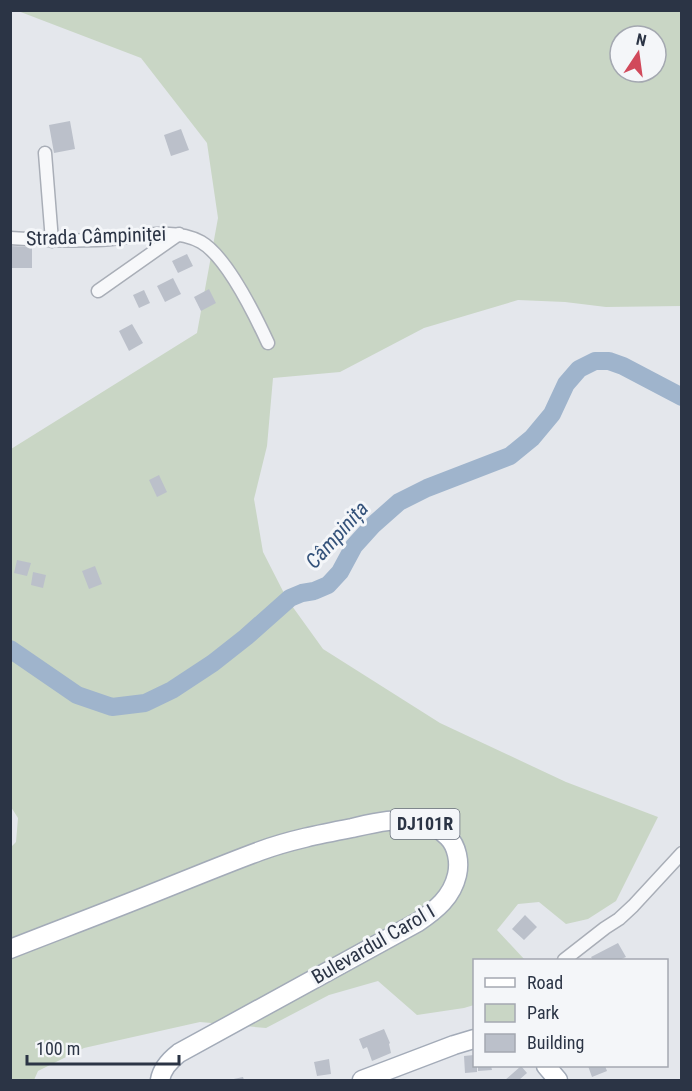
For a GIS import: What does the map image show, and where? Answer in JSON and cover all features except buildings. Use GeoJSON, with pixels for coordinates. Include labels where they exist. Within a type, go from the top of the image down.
{"type":"FeatureCollection","features":[{"type":"Feature","properties":{"kind":"main road","name":"Bulevardul Carol I"},"geometry":{"type":"LineString","coordinates":[[10,949],[261,851],[310,836],[405,820],[432,825],[450,839],[458,858],[456,878],[449,895],[432,913],[179,1053],[164,1068],[160,1080]]}},
{"type":"Feature","properties":{"kind":"main road"},"geometry":{"type":"LineString","coordinates":[[362,1080],[400,1074],[454,1045],[473,1039]]}},
{"type":"Feature","properties":{"kind":"main road"},"geometry":{"type":"LineString","coordinates":[[548,1067],[558,1080]]}},
{"type":"Feature","properties":{"kind":"street"},"geometry":{"type":"LineString","coordinates":[[45,153],[52,241]]}},
{"type":"Feature","properties":{"kind":"street","name":"Strada Câmpiniței"},"geometry":{"type":"LineString","coordinates":[[10,238],[52,241],[98,240],[162,233],[178,234],[201,242],[215,253],[244,295],[268,343]]}},
{"type":"Feature","properties":{"kind":"street"},"geometry":{"type":"LineString","coordinates":[[98,291],[178,234]]}},
{"type":"Feature","properties":{"kind":"street"},"geometry":{"type":"LineString","coordinates":[[565,959],[619,919],[681,853]]}},
{"type":"Feature","properties":{"kind":"green space"},"geometry":{"type":"Polygon","coordinates":[[[18,11],[681,11],[681,306],[606,307],[518,300],[424,328],[340,372],[273,378],[267,446],[254,499],[263,552],[287,599],[323,649],[440,723],[566,782],[658,817],[616,901],[588,919],[566,924],[539,902],[518,904],[497,930],[524,959],[473,959],[473,1005],[417,1015],[378,981],[329,995],[266,1028],[200,1022],[84,1048],[38,1071],[34,1080],[11,1080],[10,848],[16,842],[18,818],[11,807],[11,449],[197,333],[218,218],[207,143],[141,58],[18,11]]]}},
{"type":"Feature","properties":{"kind":"waterway","name":"Câmpinița"},"geometry":{"type":"LineString","coordinates":[[10,649],[77,695],[112,707],[145,703],[172,690],[213,663],[290,598],[328,585],[340,572],[354,546],[399,502],[427,488],[510,456],[532,438],[552,414],[566,384],[579,369],[595,361],[609,361],[682,397]]}}]}
